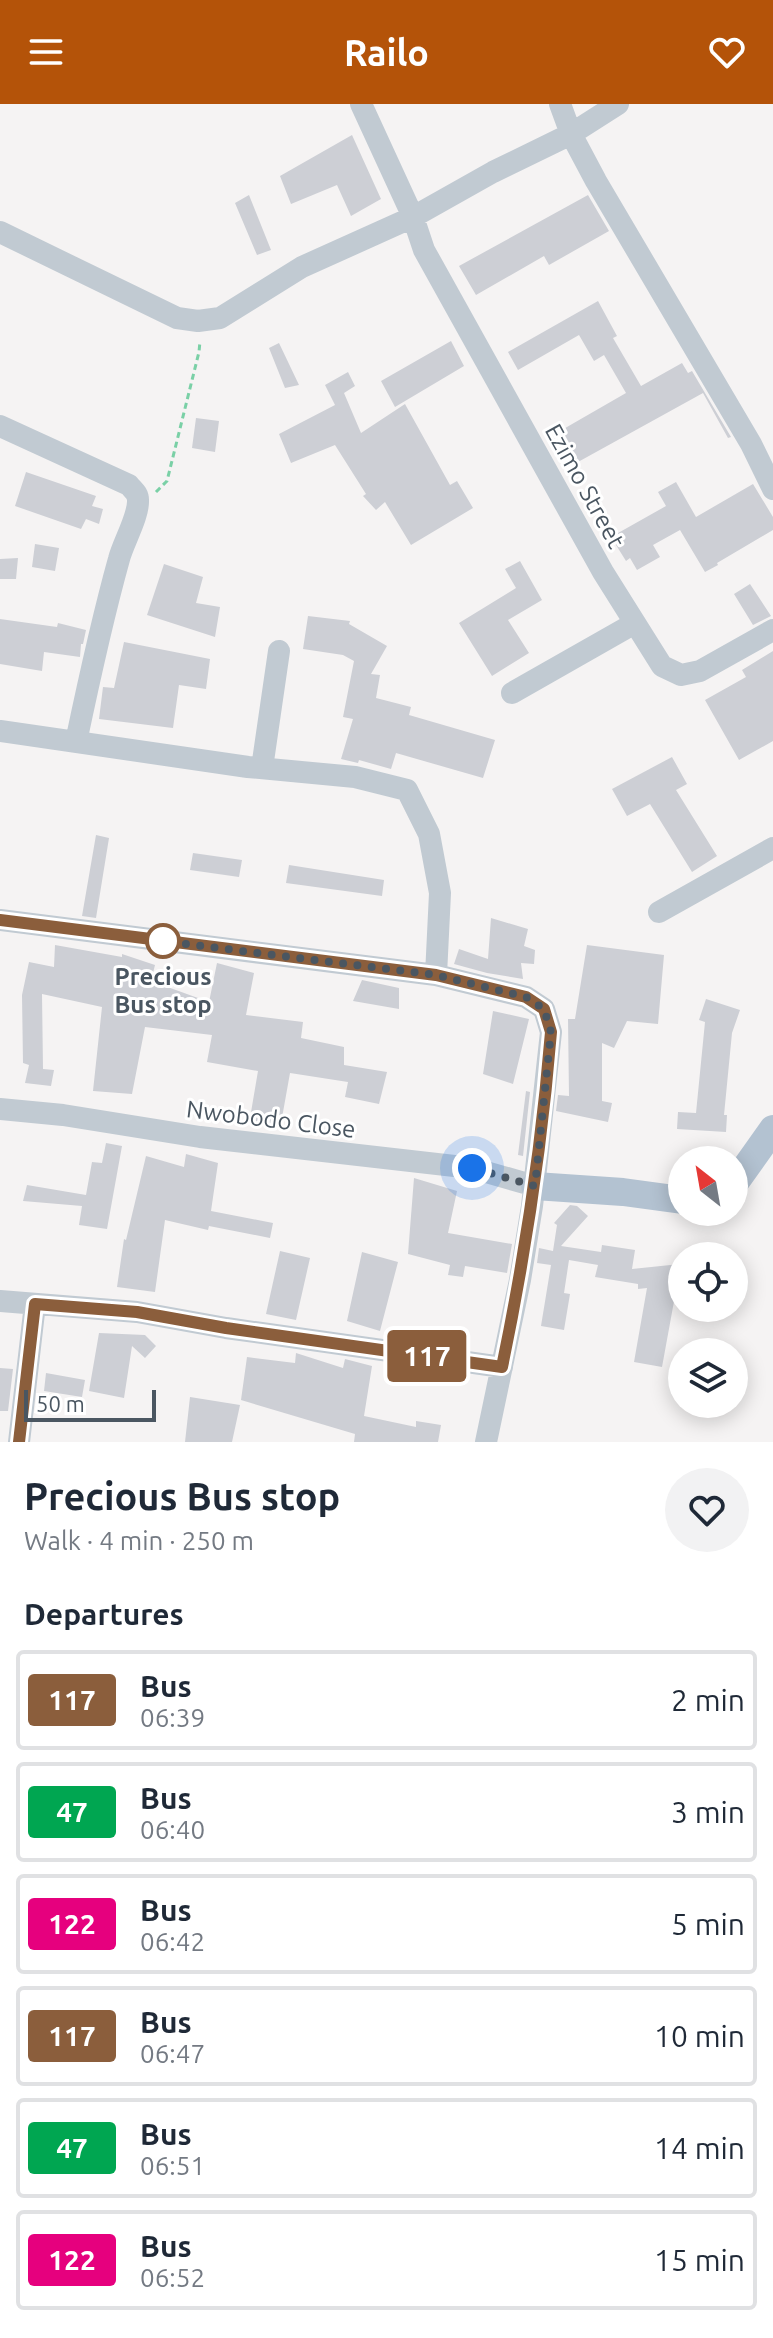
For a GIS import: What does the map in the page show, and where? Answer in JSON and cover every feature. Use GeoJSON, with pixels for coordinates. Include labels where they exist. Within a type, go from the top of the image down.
{"type":"FeatureCollection","features":[{"type":"Feature","properties":{"kind":"main road"},"geometry":{"type":"LineString","coordinates":[[748,1164],[773,1129]]}},
{"type":"Feature","properties":{"kind":"main road"},"geometry":{"type":"LineString","coordinates":[[535,1186],[668,1198]]}},
{"type":"Feature","properties":{"kind":"street","name":"Ezimo Street"},"geometry":{"type":"LineString","coordinates":[[361,104],[413,217],[424,250],[603,572],[662,666],[681,675],[700,671],[773,630]]}},
{"type":"Feature","properties":{"kind":"street"},"geometry":{"type":"LineString","coordinates":[[560,104],[571,134],[596,181],[751,444],[773,489]]}},
{"type":"Feature","properties":{"kind":"street"},"geometry":{"type":"LineString","coordinates":[[0,235],[177,318],[202,321],[220,318],[302,267],[413,217],[493,172],[571,134],[618,104]]}},
{"type":"Feature","properties":{"kind":"street"},"geometry":{"type":"LineString","coordinates":[[0,426],[129,485],[137,494],[137,510],[97,638],[76,742]]}},
{"type":"Feature","properties":{"kind":"street"},"geometry":{"type":"LineString","coordinates":[[512,693],[635,623]]}},
{"type":"Feature","properties":{"kind":"street"},"geometry":{"type":"LineString","coordinates":[[262,768],[279,651]]}},
{"type":"Feature","properties":{"kind":"street"},"geometry":{"type":"LineString","coordinates":[[0,731],[262,768],[355,777],[407,790],[429,834],[440,893],[436,975]]}},
{"type":"Feature","properties":{"kind":"street"},"geometry":{"type":"LineString","coordinates":[[659,912],[773,848]]}},
{"type":"Feature","properties":{"kind":"street"},"geometry":{"type":"LineString","coordinates":[[0,920],[436,975],[526,997],[544,1009],[551,1032],[535,1186],[520,1280],[486,1442]]}},
{"type":"Feature","properties":{"kind":"street","name":"Nwobodo Close"},"geometry":{"type":"LineString","coordinates":[[0,1109],[63,1115],[200,1137],[472,1168],[535,1186]]}},
{"type":"Feature","properties":{"kind":"street"},"geometry":{"type":"LineString","coordinates":[[0,1301],[137,1312],[226,1328],[502,1367]]}},
{"type":"Feature","properties":{"kind":"street"},"geometry":{"type":"LineString","coordinates":[[19,1442],[35,1304]]}},
{"type":"Feature","properties":{"kind":"path"},"geometry":{"type":"LineString","coordinates":[[138,499],[158,491],[167,481],[199,352],[202,321]]}},
{"type":"Feature","properties":{"kind":"building"},"geometry":{"type":"Polygon","coordinates":[[[352,135],[381,199],[351,216],[337,185],[291,204],[280,176],[352,135]]]}},
{"type":"Feature","properties":{"kind":"building"},"geometry":{"type":"Polygon","coordinates":[[[249,195],[271,250],[257,255],[235,203],[249,195]]]}},
{"type":"Feature","properties":{"kind":"building"},"geometry":{"type":"Polygon","coordinates":[[[588,195],[609,231],[549,265],[544,256],[476,295],[459,266],[588,195]]]}},
{"type":"Feature","properties":{"kind":"building"},"geometry":{"type":"Polygon","coordinates":[[[598,301],[617,336],[613,338],[641,386],[682,363],[688,373],[692,371],[731,437],[728,438],[703,393],[578,462],[560,431],[626,393],[604,355],[594,361],[579,335],[518,370],[508,352],[598,301]]]}},
{"type":"Feature","properties":{"kind":"building"},"geometry":{"type":"Polygon","coordinates":[[[451,341],[464,366],[395,407],[381,381],[451,341]]]}},
{"type":"Feature","properties":{"kind":"building"},"geometry":{"type":"Polygon","coordinates":[[[279,343],[299,385],[285,388],[269,348],[279,343]]]}},
{"type":"Feature","properties":{"kind":"building"},"geometry":{"type":"Polygon","coordinates":[[[348,372],[355,386],[344,393],[361,433],[405,404],[450,485],[457,481],[473,508],[411,545],[385,502],[376,510],[363,496],[366,494],[335,445],[291,463],[279,434],[335,405],[325,385],[348,372]]]}},
{"type":"Feature","properties":{"kind":"building"},"geometry":{"type":"Polygon","coordinates":[[[196,418],[219,421],[215,452],[192,448],[196,418]]]}},
{"type":"Feature","properties":{"kind":"building"},"geometry":{"type":"Polygon","coordinates":[[[26,472],[96,496],[92,506],[103,509],[99,524],[86,519],[81,529],[15,506],[26,472]]]}},
{"type":"Feature","properties":{"kind":"building"},"geometry":{"type":"Polygon","coordinates":[[[676,482],[696,517],[753,484],[773,517],[773,530],[705,572],[680,530],[653,545],[660,557],[637,570],[630,558],[626,561],[611,537],[666,506],[658,492],[676,482]]]}},
{"type":"Feature","properties":{"kind":"building"},"geometry":{"type":"Polygon","coordinates":[[[35,544],[59,548],[55,571],[32,567],[35,544]]]}},
{"type":"Feature","properties":{"kind":"building"},"geometry":{"type":"Polygon","coordinates":[[[18,558],[16,579],[0,579],[0,559],[18,558]]]}},
{"type":"Feature","properties":{"kind":"building"},"geometry":{"type":"Polygon","coordinates":[[[520,561],[542,600],[508,620],[529,653],[492,676],[459,623],[516,588],[505,569],[520,561]]]}},
{"type":"Feature","properties":{"kind":"building"},"geometry":{"type":"Polygon","coordinates":[[[164,564],[203,577],[196,603],[220,607],[215,637],[147,615],[164,564]]]}},
{"type":"Feature","properties":{"kind":"building"},"geometry":{"type":"Polygon","coordinates":[[[750,584],[771,616],[753,625],[734,594],[750,584]]]}},
{"type":"Feature","properties":{"kind":"building"},"geometry":{"type":"Polygon","coordinates":[[[308,616],[350,621],[349,624],[387,646],[371,674],[380,675],[376,698],[411,707],[409,715],[495,740],[483,778],[396,753],[391,769],[359,760],[358,763],[341,759],[353,719],[343,717],[354,661],[343,655],[303,649],[308,616]]]}},
{"type":"Feature","properties":{"kind":"building"},"geometry":{"type":"Polygon","coordinates":[[[0,619],[57,627],[58,623],[86,630],[80,657],[44,652],[42,671],[0,664],[0,619]]]}},
{"type":"Feature","properties":{"kind":"building"},"geometry":{"type":"Polygon","coordinates":[[[124,642],[210,659],[206,689],[179,685],[173,728],[99,719],[103,687],[114,688],[124,642]]]}},
{"type":"Feature","properties":{"kind":"building"},"geometry":{"type":"Polygon","coordinates":[[[773,651],[773,741],[739,760],[705,700],[746,677],[742,670],[773,651]]]}},
{"type":"Feature","properties":{"kind":"building"},"geometry":{"type":"Polygon","coordinates":[[[672,757],[687,784],[676,790],[717,856],[692,872],[650,804],[627,816],[612,789],[672,757]]]}},
{"type":"Feature","properties":{"kind":"building"},"geometry":{"type":"Polygon","coordinates":[[[96,835],[109,838],[96,918],[82,916],[96,835]]]}},
{"type":"Feature","properties":{"kind":"building"},"geometry":{"type":"Polygon","coordinates":[[[193,853],[242,860],[239,877],[190,870],[193,853]]]}},
{"type":"Feature","properties":{"kind":"building"},"geometry":{"type":"Polygon","coordinates":[[[289,865],[384,880],[382,896],[286,883],[289,865]]]}},
{"type":"Feature","properties":{"kind":"building"},"geometry":{"type":"Polygon","coordinates":[[[491,918],[528,929],[524,946],[535,950],[534,964],[521,963],[523,979],[454,964],[459,949],[488,959],[491,918]]]}},
{"type":"Feature","properties":{"kind":"building"},"geometry":{"type":"Polygon","coordinates":[[[55,945],[122,957],[122,954],[155,965],[151,981],[209,1002],[217,963],[254,973],[246,1015],[303,1022],[301,1038],[344,1047],[344,1065],[387,1072],[379,1104],[345,1097],[348,1082],[290,1073],[280,1129],[249,1124],[258,1071],[207,1062],[212,1035],[145,1027],[132,1094],[93,1091],[102,1007],[42,994],[43,1069],[54,1070],[51,1086],[25,1083],[29,1065],[23,1063],[22,995],[29,962],[54,967],[55,945]]]}},
{"type":"Feature","properties":{"kind":"building"},"geometry":{"type":"Polygon","coordinates":[[[587,945],[664,955],[658,1024],[627,1021],[614,1048],[602,1043],[602,1101],[612,1103],[608,1122],[556,1111],[558,1095],[569,1096],[568,1019],[575,1019],[587,945]]]}},
{"type":"Feature","properties":{"kind":"building"},"geometry":{"type":"Polygon","coordinates":[[[362,980],[399,988],[399,1009],[353,1001],[362,980]]]}},
{"type":"Feature","properties":{"kind":"building"},"geometry":{"type":"Polygon","coordinates":[[[706,999],[740,1010],[732,1033],[724,1115],[727,1115],[726,1132],[677,1129],[678,1112],[696,1113],[705,1022],[699,1020],[706,999]]]}},
{"type":"Feature","properties":{"kind":"building"},"geometry":{"type":"Polygon","coordinates":[[[493,1011],[529,1019],[513,1084],[483,1074],[493,1011]]]}},
{"type":"Feature","properties":{"kind":"building"},"geometry":{"type":"Polygon","coordinates":[[[526,1091],[530,1092],[523,1156],[518,1155],[526,1091]]]}},
{"type":"Feature","properties":{"kind":"building"},"geometry":{"type":"Polygon","coordinates":[[[106,1143],[122,1146],[107,1229],[79,1225],[82,1206],[23,1201],[27,1185],[86,1195],[92,1162],[102,1163],[106,1143]]]}},
{"type":"Feature","properties":{"kind":"building"},"geometry":{"type":"Polygon","coordinates":[[[186,1154],[218,1163],[211,1211],[273,1223],[270,1238],[209,1226],[208,1230],[165,1220],[155,1292],[117,1287],[124,1239],[146,1156],[184,1167],[186,1154]]]}},
{"type":"Feature","properties":{"kind":"building"},"geometry":{"type":"Polygon","coordinates":[[[414,1178],[457,1191],[448,1233],[512,1244],[507,1273],[465,1266],[463,1277],[448,1275],[450,1265],[408,1254],[414,1178]]]}},
{"type":"Feature","properties":{"kind":"building"},"geometry":{"type":"Polygon","coordinates":[[[570,1205],[577,1206],[588,1216],[561,1246],[601,1252],[602,1245],[635,1250],[632,1269],[668,1265],[670,1322],[662,1367],[634,1362],[647,1288],[638,1289],[638,1284],[595,1277],[598,1265],[569,1260],[564,1293],[570,1294],[564,1330],[541,1326],[551,1265],[537,1263],[539,1248],[553,1251],[557,1225],[554,1223],[570,1205]]]}},
{"type":"Feature","properties":{"kind":"building"},"geometry":{"type":"Polygon","coordinates":[[[280,1251],[310,1258],[296,1320],[266,1314],[280,1251]]]}},
{"type":"Feature","properties":{"kind":"building"},"geometry":{"type":"Polygon","coordinates":[[[362,1252],[398,1262],[380,1331],[347,1321],[362,1252]]]}},
{"type":"Feature","properties":{"kind":"building"},"geometry":{"type":"Polygon","coordinates":[[[99,1333],[145,1335],[156,1346],[145,1358],[132,1346],[124,1398],[89,1391],[99,1333]]]}},
{"type":"Feature","properties":{"kind":"building"},"geometry":{"type":"Polygon","coordinates":[[[296,1353],[343,1368],[345,1359],[372,1366],[364,1416],[416,1427],[416,1421],[441,1425],[438,1442],[354,1442],[355,1434],[241,1400],[247,1357],[295,1363],[296,1353]]]}},
{"type":"Feature","properties":{"kind":"building"},"geometry":{"type":"Polygon","coordinates":[[[0,1368],[13,1369],[8,1411],[0,1411],[0,1368]]]}},
{"type":"Feature","properties":{"kind":"building"},"geometry":{"type":"Polygon","coordinates":[[[46,1373],[85,1380],[82,1397],[44,1391],[46,1373]]]}},
{"type":"Feature","properties":{"kind":"building"},"geometry":{"type":"Polygon","coordinates":[[[190,1397],[240,1405],[232,1442],[185,1442],[190,1397]]]}},
{"type":"Feature","properties":{"kind":"bus line","name":"117"},"geometry":{"type":"LineString","coordinates":[[0,920],[436,975],[526,997],[544,1009],[551,1032],[535,1186],[502,1367],[226,1328],[137,1312],[35,1304],[19,1442]]}},
{"type":"Feature","properties":{"kind":"place","name":"Precious Bus stop"},"geometry":{"type":"Point","coordinates":[163,941]}},
{"type":"Feature","properties":{"kind":"route"},"geometry":{"type":"LineString","coordinates":[[163,941],[153,940],[436,975],[526,997],[544,1009],[551,1032],[535,1186],[472,1168]]}}]}
